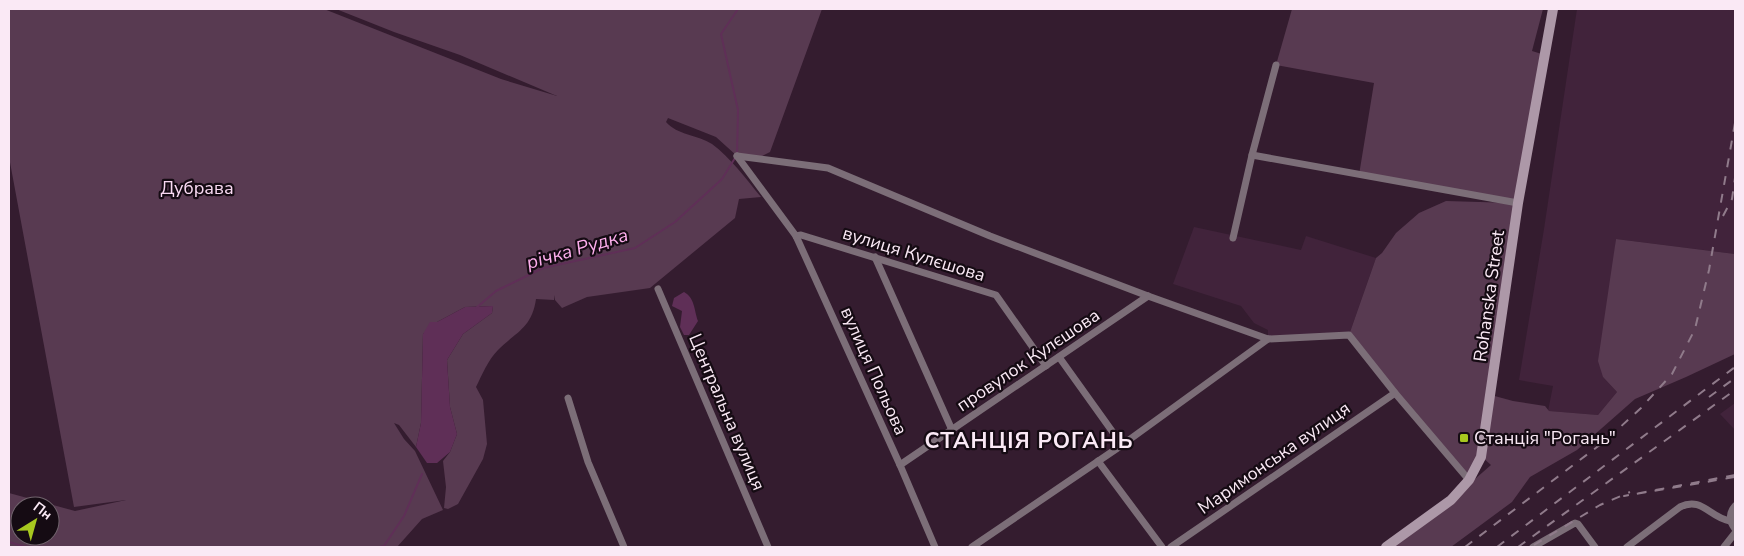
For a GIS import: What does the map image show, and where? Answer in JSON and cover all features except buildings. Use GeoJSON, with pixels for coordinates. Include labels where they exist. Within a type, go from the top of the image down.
{"type":"FeatureCollection","features":[{"type":"Feature","properties":{"kind":"main road","name":"Rohanska Street"},"geometry":{"type":"LineString","coordinates":[[1386,547],[1451,500],[1469,480],[1481,457],[1518,203],[1553,9]]}},
{"type":"Feature","properties":{"kind":"street"},"geometry":{"type":"LineString","coordinates":[[1233,238],[1252,155],[1276,65]]}},
{"type":"Feature","properties":{"kind":"street"},"geometry":{"type":"LineString","coordinates":[[1252,155],[1518,203]]}},
{"type":"Feature","properties":{"kind":"street","name":"вулиця Польова"},"geometry":{"type":"LineString","coordinates":[[935,547],[900,465],[796,236],[737,156],[828,168],[990,236],[1148,296]]}},
{"type":"Feature","properties":{"kind":"street","name":"вулиця Кулєшова"},"geometry":{"type":"LineString","coordinates":[[796,236],[801,234],[996,295],[1046,366]]}},
{"type":"Feature","properties":{"kind":"street"},"geometry":{"type":"LineString","coordinates":[[875,258],[952,430]]}},
{"type":"Feature","properties":{"kind":"street","name":"Центральна вулиця"},"geometry":{"type":"LineString","coordinates":[[658,289],[768,547]]}},
{"type":"Feature","properties":{"kind":"street"},"geometry":{"type":"LineString","coordinates":[[1148,296],[1268,339],[1349,335],[1395,393],[1469,480]]}},
{"type":"Feature","properties":{"kind":"street","name":"провулок Кулєшова"},"geometry":{"type":"LineString","coordinates":[[900,465],[1148,296]]}},
{"type":"Feature","properties":{"kind":"street"},"geometry":{"type":"LineString","coordinates":[[972,547],[1098,462],[1268,339]]}},
{"type":"Feature","properties":{"kind":"street"},"geometry":{"type":"LineString","coordinates":[[1059,357],[1122,445]]}},
{"type":"Feature","properties":{"kind":"street","name":"Маримонська вулиця"},"geometry":{"type":"LineString","coordinates":[[1171,547],[1395,393]]}},
{"type":"Feature","properties":{"kind":"street"},"geometry":{"type":"LineString","coordinates":[[568,398],[588,462],[624,547]]}},
{"type":"Feature","properties":{"kind":"street"},"geometry":{"type":"LineString","coordinates":[[1098,462],[1162,547]]}},
{"type":"Feature","properties":{"kind":"street"},"geometry":{"type":"LineString","coordinates":[[1627,547],[1688,504],[1698,504],[1717,517],[1730,521]]}},
{"type":"Feature","properties":{"kind":"street"},"geometry":{"type":"LineString","coordinates":[[1735,506],[1730,521],[1735,529]]}},
{"type":"Feature","properties":{"kind":"street"},"geometry":{"type":"LineString","coordinates":[[1534,547],[1575,523],[1578,524],[1595,547]]}},
{"type":"Feature","properties":{"kind":"street"},"geometry":{"type":"LineString","coordinates":[[1724,547],[1735,533]]}},
{"type":"Feature","properties":{"kind":"shaded area"},"geometry":{"type":"Polygon","coordinates":[[[1577,9],[1735,9],[1735,254],[1616,239],[1603,377],[1617,392],[1598,415],[1548,411],[1553,386],[1519,380],[1577,9]]]}},
{"type":"Feature","properties":{"kind":"shaded area"},"geometry":{"type":"Polygon","coordinates":[[[1194,227],[1301,250],[1306,236],[1376,258],[1349,335],[1268,339],[1268,330],[1254,323],[1241,306],[1173,284],[1194,227]]]}},
{"type":"Feature","properties":{"kind":"shaded area"},"geometry":{"type":"Polygon","coordinates":[[[684,292],[692,301],[698,321],[689,335],[684,335],[680,327],[682,311],[672,306],[674,298],[684,292]]]}},
{"type":"Feature","properties":{"kind":"shaded area"},"geometry":{"type":"Polygon","coordinates":[[[493,306],[492,313],[463,334],[447,360],[450,407],[457,434],[450,452],[437,463],[427,463],[416,447],[421,423],[423,334],[430,322],[437,322],[465,307],[493,306]]]}},
{"type":"Feature","properties":{"kind":"shaded area"},"geometry":{"type":"Polygon","coordinates":[[[1735,403],[1735,430],[1720,414],[1735,403]]]}},
{"type":"Feature","properties":{"kind":"green space","name":"Дубрава"},"geometry":{"type":"Polygon","coordinates":[[[9,9],[324,9],[501,79],[557,96],[460,55],[336,9],[822,9],[770,152],[758,158],[737,156],[716,137],[668,118],[666,122],[676,130],[712,144],[732,162],[761,197],[739,199],[735,218],[650,288],[587,297],[562,308],[555,300],[554,295],[554,300],[536,299],[531,317],[527,323],[494,354],[476,387],[483,400],[487,444],[483,459],[458,504],[448,509],[444,508],[446,487],[443,461],[450,452],[457,434],[450,407],[447,360],[463,334],[492,313],[493,306],[465,307],[437,322],[423,334],[421,423],[416,447],[399,425],[394,423],[404,439],[415,451],[443,510],[422,519],[397,547],[9,547],[9,493],[20,496],[10,496],[10,546],[60,546],[60,507],[75,511],[126,500],[74,507],[9,157],[9,9]]]}},
{"type":"Feature","properties":{"kind":"green space"},"geometry":{"type":"Polygon","coordinates":[[[1292,9],[1543,9],[1532,51],[1545,55],[1491,395],[1545,406],[1549,411],[1598,415],[1617,392],[1603,377],[1598,361],[1616,239],[1735,254],[1735,354],[1635,399],[1577,450],[1530,477],[1512,502],[1451,547],[1386,547],[1451,500],[1491,465],[1482,457],[1469,480],[1349,335],[1376,258],[1382,253],[1396,233],[1419,213],[1446,201],[1513,203],[1359,175],[1374,83],[1276,65],[1292,9]]]}},
{"type":"Feature","properties":{"kind":"waterway","name":"річка Рудка"},"geometry":{"type":"LineString","coordinates":[[737,154],[738,110],[721,34],[738,9]]}},
{"type":"Feature","properties":{"kind":"waterway","name":"річка Рудка"},"geometry":{"type":"LineString","coordinates":[[476,308],[496,291],[543,268],[635,248],[675,222],[722,179],[735,158]]}},
{"type":"Feature","properties":{"kind":"waterway","name":"річка Рудка"},"geometry":{"type":"LineString","coordinates":[[380,547],[384,546],[404,516],[422,474]]}},
{"type":"Feature","properties":{"kind":"waterway","name":"річка Рудка"},"geometry":{"type":"LineString","coordinates":[[9,542],[26,547]]}},
{"type":"Feature","properties":{"kind":"railway"},"geometry":{"type":"LineString","coordinates":[[1465,547],[1605,441],[1641,408],[1672,374],[1695,329],[1709,270],[1735,123]]}},
{"type":"Feature","properties":{"kind":"railway"},"geometry":{"type":"LineString","coordinates":[[1723,216],[1732,199],[1735,178]]}},
{"type":"Feature","properties":{"kind":"railway"},"geometry":{"type":"LineString","coordinates":[[1497,547],[1735,367]]}},
{"type":"Feature","properties":{"kind":"railway"},"geometry":{"type":"LineString","coordinates":[[1709,397],[1735,378]]}},
{"type":"Feature","properties":{"kind":"railway"},"geometry":{"type":"LineString","coordinates":[[1518,547],[1735,390]]}},
{"type":"Feature","properties":{"kind":"railway"},"geometry":{"type":"LineString","coordinates":[[1735,475],[1624,496],[1735,477]]}},
{"type":"Feature","properties":{"kind":"railway"},"geometry":{"type":"LineString","coordinates":[[1534,545],[1600,505],[1630,492]]}},
{"type":"Feature","properties":{"kind":"place","name":"Станція \"Рогань\""},"geometry":{"type":"Point","coordinates":[1464,438]}},
{"type":"Feature","properties":{"kind":"district","name":"СТАНЦІЯ РОГАНЬ"},"geometry":{"type":"Point","coordinates":[1029,440]}}]}
